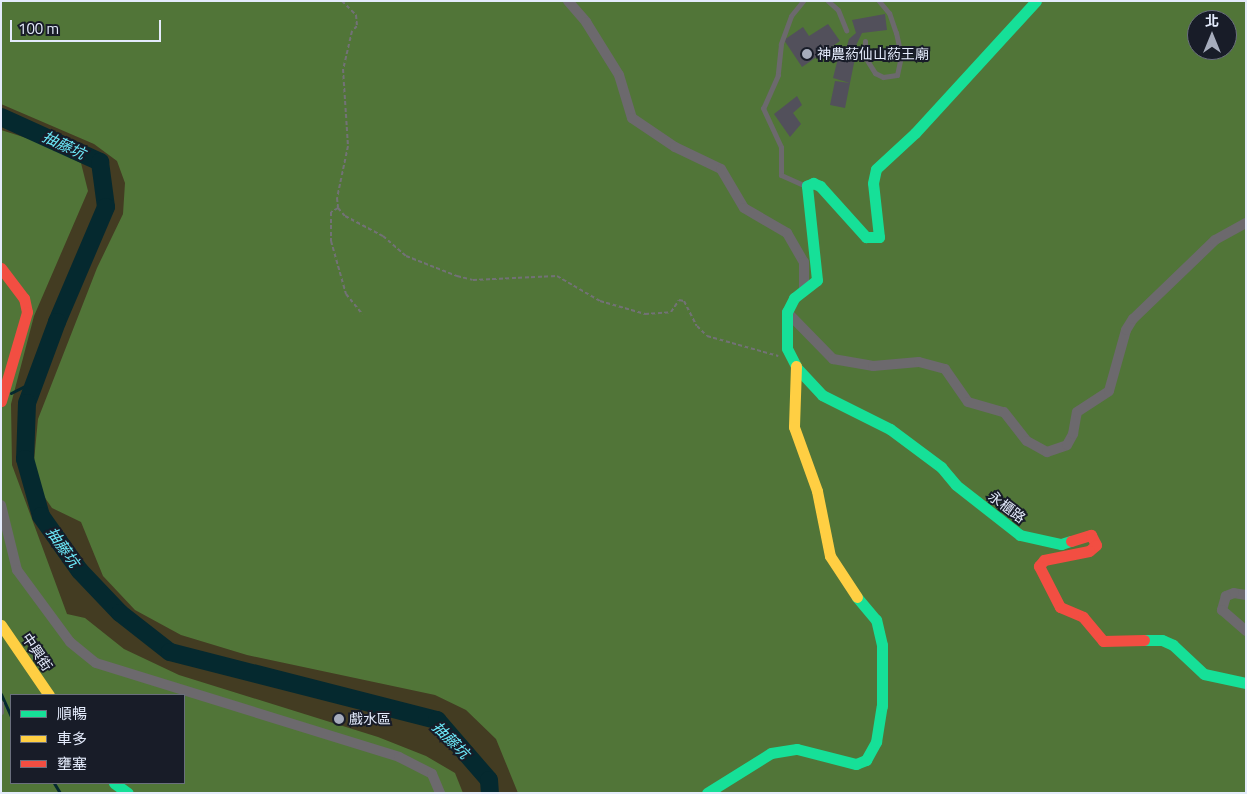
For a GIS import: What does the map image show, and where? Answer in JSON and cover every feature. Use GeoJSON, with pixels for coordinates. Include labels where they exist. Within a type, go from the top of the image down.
{"type":"FeatureCollection","features":[{"type":"Feature","properties":{"kind":"street"},"geometry":{"type":"LineString","coordinates":[[568,1],[586,22],[619,75],[632,118],[675,147],[721,169],[744,208],[787,233],[804,262],[804,291]]}},
{"type":"Feature","properties":{"kind":"street"},"geometry":{"type":"LineString","coordinates":[[713,791],[770,753],[797,749],[856,764],[872,753],[876,742],[882,706],[882,646],[876,620],[846,584],[830,556],[817,491],[794,427],[793,363],[787,348],[787,312],[794,298],[817,280],[807,186],[813,183],[820,186],[866,237],[879,237],[872,183],[876,169],[915,133],[1036,1]]}},
{"type":"Feature","properties":{"kind":"street"},"geometry":{"type":"LineString","coordinates":[[787,312],[833,359],[872,366],[919,362],[945,370],[968,402],[1004,412],[1027,441],[1047,452],[1067,445],[1073,434],[1076,412],[1109,391],[1126,330],[1132,319],[1215,240],[1246,223]]}},
{"type":"Feature","properties":{"kind":"street"},"geometry":{"type":"LineString","coordinates":[[1,268],[24,298],[27,312],[2,396]]}},
{"type":"Feature","properties":{"kind":"street","name":"永櫃路"},"geometry":{"type":"LineString","coordinates":[[793,363],[822,395],[890,429],[941,467],[963,491],[1020,535],[1061,544],[1091,534],[1095,538],[1096,545],[1089,551],[1044,560],[1040,566],[1060,607],[1083,616],[1103,641],[1112,644],[1136,639],[1162,640],[1173,646],[1204,674],[1246,683]]}},
{"type":"Feature","properties":{"kind":"street"},"geometry":{"type":"LineString","coordinates":[[1,506],[17,570],[70,642],[96,663],[399,757],[432,774],[440,793]]}},
{"type":"Feature","properties":{"kind":"street"},"geometry":{"type":"LineString","coordinates":[[1246,595],[1234,593],[1226,596],[1222,610],[1246,631]]}},
{"type":"Feature","properties":{"kind":"street","name":"中興街"},"geometry":{"type":"LineString","coordinates":[[1,625],[47,694]]}},
{"type":"Feature","properties":{"kind":"street"},"geometry":{"type":"LineString","coordinates":[[115,784],[128,793]]}},
{"type":"Feature","properties":{"kind":"lane"},"geometry":{"type":"LineString","coordinates":[[803,1],[791,16],[781,44],[778,75],[763,108],[781,147],[782,175],[807,186]]}},
{"type":"Feature","properties":{"kind":"lane"},"geometry":{"type":"LineString","coordinates":[[828,1],[838,10],[846,30]]}},
{"type":"Feature","properties":{"kind":"lane"},"geometry":{"type":"LineString","coordinates":[[865,41],[865,57],[875,72],[883,77],[897,75],[901,56],[896,33],[889,12],[879,1]]}},
{"type":"Feature","properties":{"kind":"lane"},"geometry":{"type":"LineString","coordinates":[[1,703],[1,712]]}},
{"type":"Feature","properties":{"kind":"path"},"geometry":{"type":"LineString","coordinates":[[342,1],[356,14],[357,26],[352,31],[343,69],[346,85],[344,108],[347,114],[348,146],[336,198],[338,208],[345,216],[382,236],[406,256],[457,276],[473,280],[558,276],[600,301],[644,314],[671,312],[679,300],[684,302],[697,326],[707,336],[793,363]]}},
{"type":"Feature","properties":{"kind":"path"},"geometry":{"type":"LineString","coordinates":[[338,208],[331,212],[331,241],[346,294],[362,314]]}},
{"type":"Feature","properties":{"kind":"green space"},"geometry":{"type":"Polygon","coordinates":[[[1,1],[1246,1],[1246,793],[1,793],[1,1]]]}},
{"type":"Feature","properties":{"kind":"sand","name":"抽藤坑"},"geometry":{"type":"Polygon","coordinates":[[[1,104],[94,144],[117,161],[125,183],[123,214],[97,268],[38,419],[34,461],[39,489],[52,508],[81,522],[103,576],[135,610],[181,635],[247,655],[435,695],[466,710],[496,739],[518,793],[463,793],[455,773],[426,756],[378,737],[179,675],[124,649],[85,618],[67,614],[12,465],[11,404],[34,316],[88,191],[81,163],[36,141],[1,130],[1,104]]]}},
{"type":"Feature","properties":{"kind":"building"},"geometry":{"type":"Polygon","coordinates":[[[885,14],[887,30],[862,33],[850,58],[855,58],[850,83],[833,78],[838,58],[843,59],[849,39],[856,33],[852,20],[885,14]]]}},
{"type":"Feature","properties":{"kind":"building","name":"神農葯仙山葯王廟"},"geometry":{"type":"Polygon","coordinates":[[[828,24],[840,41],[802,67],[784,40],[803,27],[809,36],[828,24]]]}},
{"type":"Feature","properties":{"kind":"building"},"geometry":{"type":"Polygon","coordinates":[[[835,81],[850,83],[845,108],[830,105],[835,81]]]}},
{"type":"Feature","properties":{"kind":"building"},"geometry":{"type":"Polygon","coordinates":[[[797,96],[802,105],[793,113],[801,124],[790,137],[774,114],[797,96]]]}},
{"type":"Feature","properties":{"kind":"waterway","name":"抽藤坑"},"geometry":{"type":"LineString","coordinates":[[1,117],[100,162],[106,207],[57,322],[27,403],[25,459],[41,516],[80,571],[120,613],[170,652],[437,720],[489,780],[490,793]]}},
{"type":"Feature","properties":{"kind":"waterway"},"geometry":{"type":"LineString","coordinates":[[11,393],[36,380]]}},
{"type":"Feature","properties":{"kind":"waterway"},"geometry":{"type":"LineString","coordinates":[[1,694],[10,714]]}},
{"type":"Feature","properties":{"kind":"waterway"},"geometry":{"type":"LineString","coordinates":[[55,784],[60,793]]}},
{"type":"Feature","properties":{"kind":"traffic: fast"},"geometry":{"type":"LineString","coordinates":[[796,366],[787,348],[787,312],[794,298],[817,280],[807,186],[813,183],[820,186],[866,237],[879,237],[873,183],[876,169],[915,133],[1036,1]]}},
{"type":"Feature","properties":{"kind":"traffic: fast"},"geometry":{"type":"LineString","coordinates":[[796,367],[822,395],[890,429],[941,467],[956,485],[1020,535],[1061,544],[1071,541]]}},
{"type":"Feature","properties":{"kind":"traffic: fast"},"geometry":{"type":"LineString","coordinates":[[707,793],[771,753],[797,749],[856,764],[866,760],[876,742],[882,706],[882,645],[876,620],[857,597]]}},
{"type":"Feature","properties":{"kind":"traffic: fast"},"geometry":{"type":"LineString","coordinates":[[1144,640],[1162,640],[1173,645],[1204,674],[1246,683]]}},
{"type":"Feature","properties":{"kind":"traffic: fast"},"geometry":{"type":"LineString","coordinates":[[115,784],[128,793]]}},
{"type":"Feature","properties":{"kind":"traffic: slow"},"geometry":{"type":"LineString","coordinates":[[796,366],[794,427],[817,491],[830,556],[857,597]]}},
{"type":"Feature","properties":{"kind":"traffic: slow"},"geometry":{"type":"LineString","coordinates":[[1,625],[48,694]]}},
{"type":"Feature","properties":{"kind":"traffic: jam"},"geometry":{"type":"LineString","coordinates":[[1,268],[24,298],[27,312],[1,401]]}},
{"type":"Feature","properties":{"kind":"traffic: jam"},"geometry":{"type":"LineString","coordinates":[[1071,541],[1091,535],[1096,545],[1089,551],[1044,560],[1039,566],[1060,607],[1083,617],[1103,641],[1144,640]]}},
{"type":"Feature","properties":{"kind":"place","name":"神農葯仙山葯王廟"},"geometry":{"type":"Point","coordinates":[807,54]}},
{"type":"Feature","properties":{"kind":"place","name":"戲水區"},"geometry":{"type":"Point","coordinates":[339,719]}}]}
